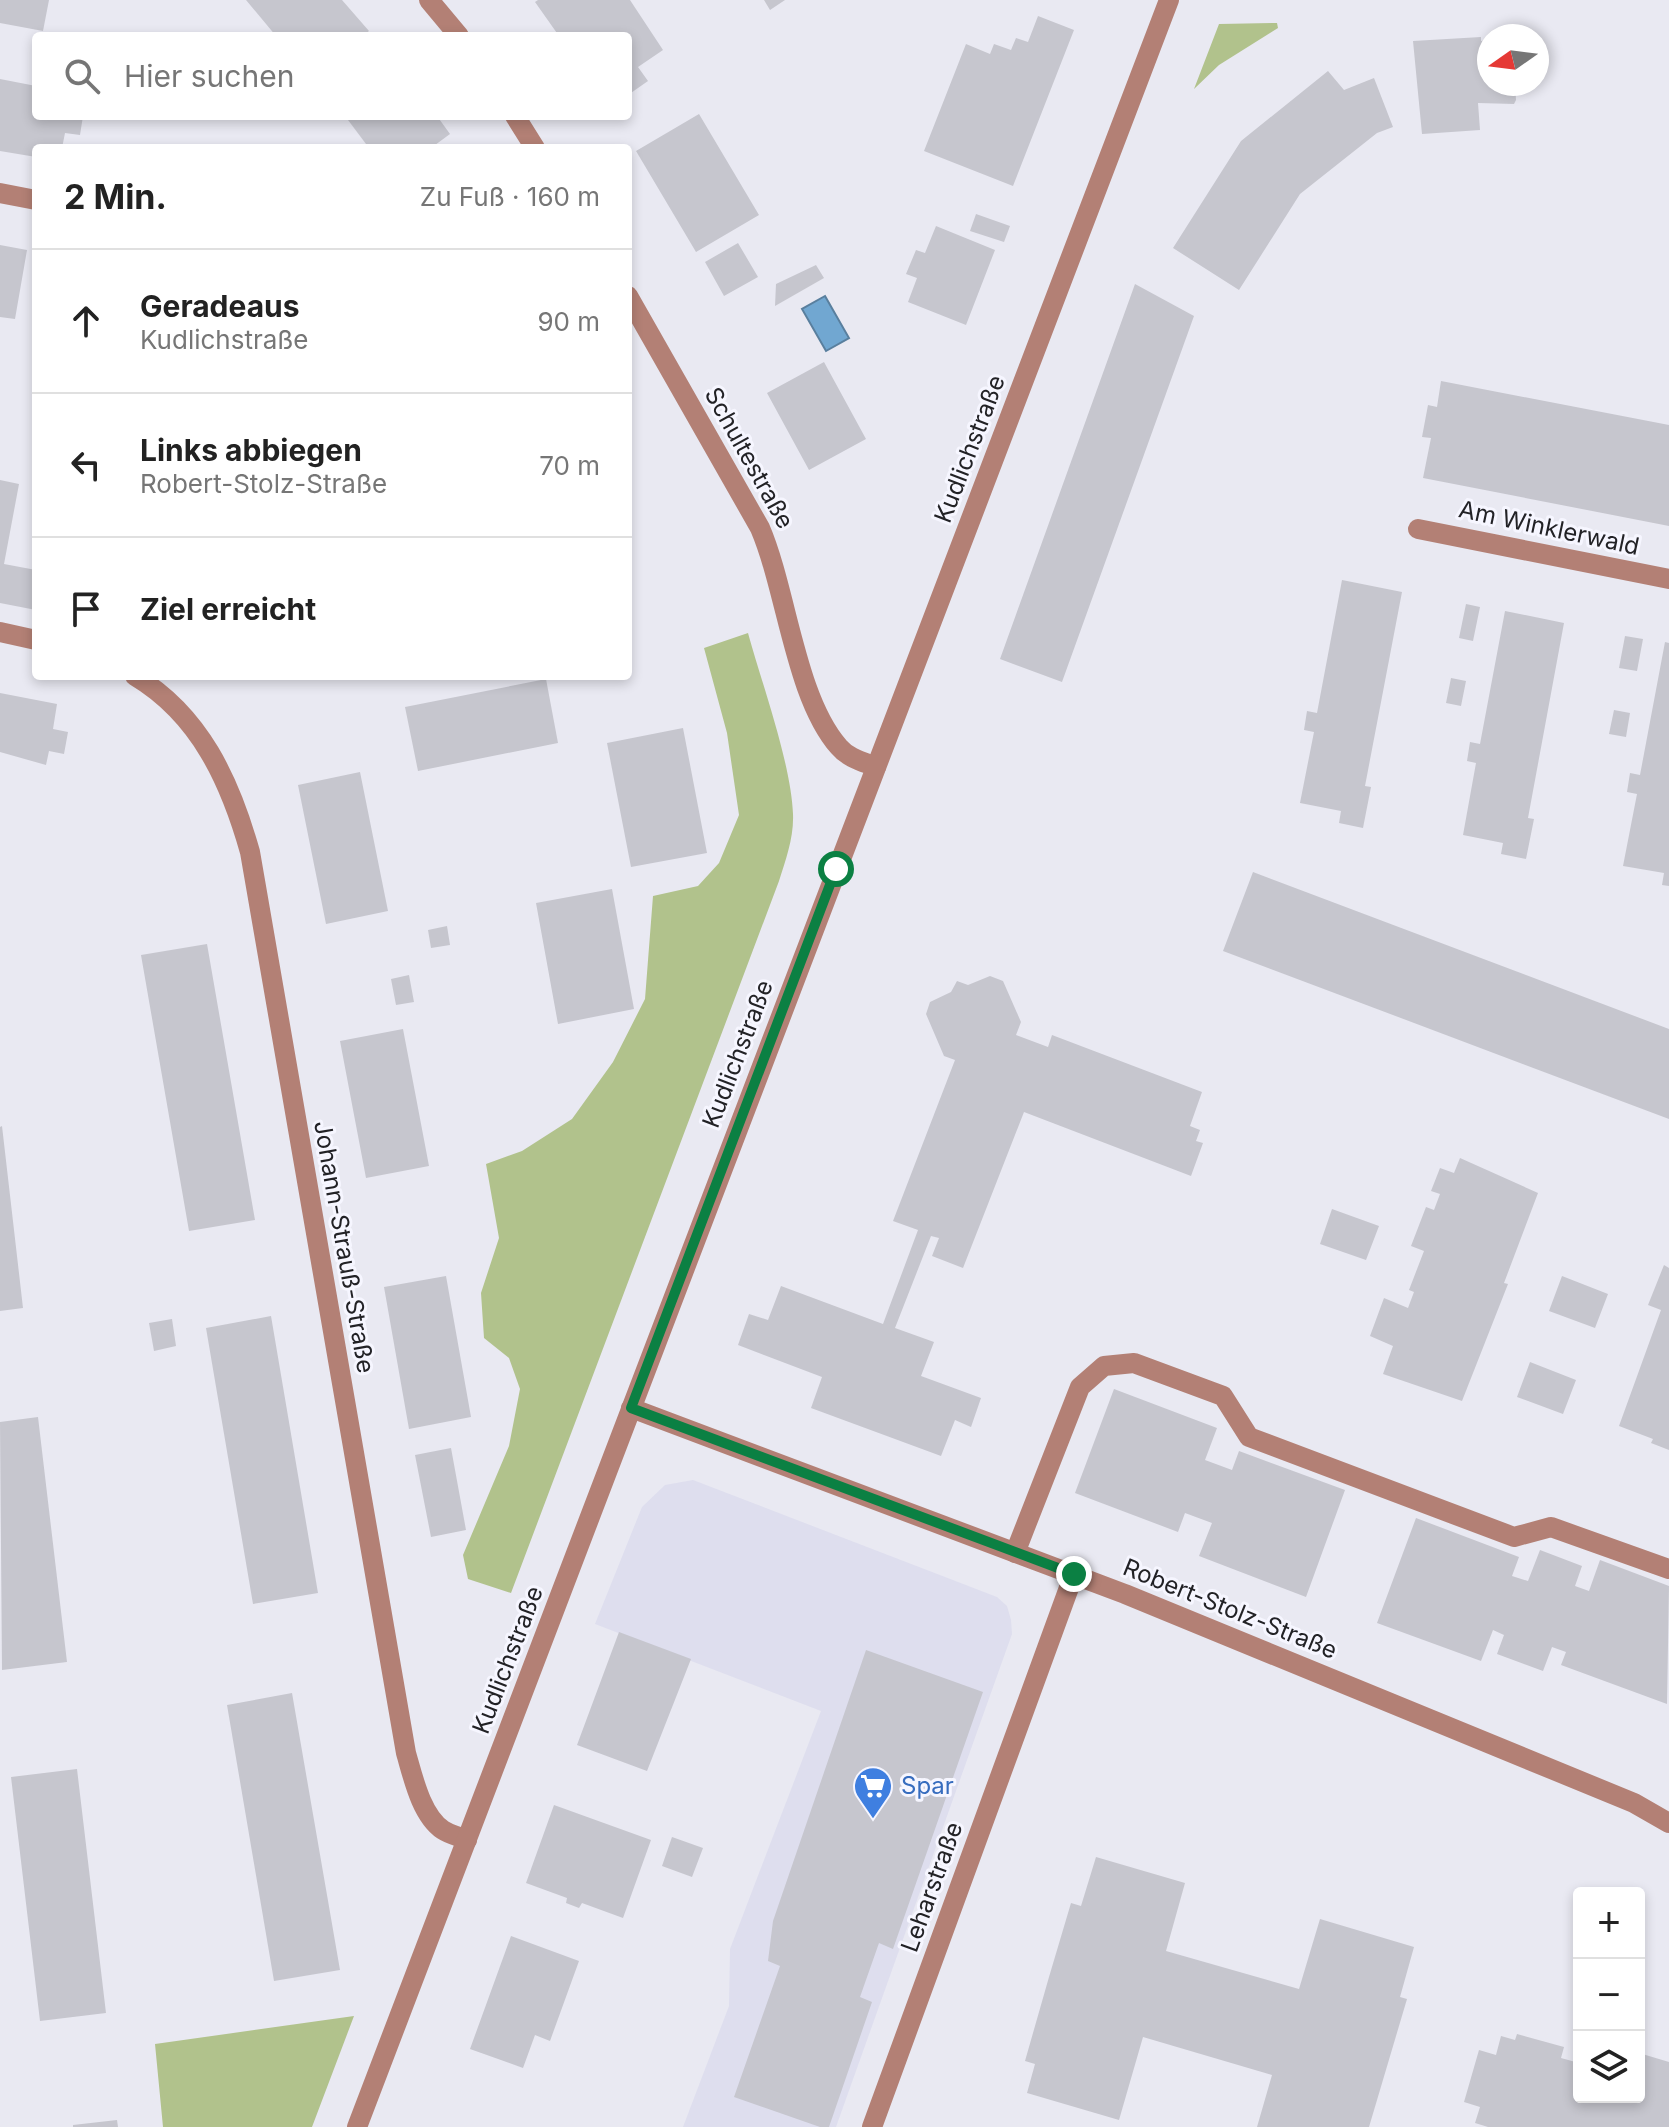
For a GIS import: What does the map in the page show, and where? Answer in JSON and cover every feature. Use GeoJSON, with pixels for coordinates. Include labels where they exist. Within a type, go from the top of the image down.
{"type":"FeatureCollection","features":[{"type":"Feature","properties":{"kind":"street"},"geometry":{"type":"LineString","coordinates":[[429,0],[456,32]]}},
{"type":"Feature","properties":{"kind":"street","name":"Kudlichstraße"},"geometry":{"type":"LineString","coordinates":[[357,2127],[1169,0]]}},
{"type":"Feature","properties":{"kind":"street"},"geometry":{"type":"LineString","coordinates":[[518,120],[532,144]]}},
{"type":"Feature","properties":{"kind":"street"},"geometry":{"type":"LineString","coordinates":[[0,193],[32,199]]}},
{"type":"Feature","properties":{"kind":"street","name":"Schultestraße"},"geometry":{"type":"LineString","coordinates":[[632,303],[760,528],[771,553],[799,657],[825,726],[840,749],[876,767]]}},
{"type":"Feature","properties":{"kind":"street","name":"Am Winklerwald"},"geometry":{"type":"LineString","coordinates":[[1418,529],[1669,579]]}},
{"type":"Feature","properties":{"kind":"street"},"geometry":{"type":"LineString","coordinates":[[0,632],[32,639]]}},
{"type":"Feature","properties":{"kind":"street","name":"Johann-Strauß-Straße"},"geometry":{"type":"LineString","coordinates":[[140,680],[173,704],[198,733],[222,770],[246,838],[406,1753],[418,1793],[434,1820],[442,1829],[467,1840]]}},
{"type":"Feature","properties":{"kind":"street"},"geometry":{"type":"LineString","coordinates":[[1015,1553],[1080,1387],[1104,1366],[1119,1362],[1134,1363],[1223,1396],[1249,1437],[1500,1532],[1514,1537],[1551,1527],[1669,1569]]}},
{"type":"Feature","properties":{"kind":"street","name":"Robert-Stolz-Straße"},"geometry":{"type":"LineString","coordinates":[[631,1408],[1074,1574],[1634,1803],[1669,1823]]}},
{"type":"Feature","properties":{"kind":"street","name":"Leharstraße"},"geometry":{"type":"LineString","coordinates":[[872,2127],[1074,1574]]}},
{"type":"Feature","properties":{"kind":"shaded area"},"geometry":{"type":"Polygon","coordinates":[[[693,1480],[997,1597],[1007,1606],[1011,1620],[1012,1634],[836,2127],[683,2127],[729,2006],[730,1949],[821,1711],[595,1624],[642,1507],[665,1485],[693,1480]]]}},
{"type":"Feature","properties":{"kind":"green space"},"geometry":{"type":"Polygon","coordinates":[[[1277,23],[1278,28],[1219,65],[1194,89],[1219,24],[1277,23]]]}},
{"type":"Feature","properties":{"kind":"green space"},"geometry":{"type":"Polygon","coordinates":[[[748,633],[787,771],[793,814],[789,848],[511,1593],[468,1579],[463,1555],[509,1446],[520,1389],[509,1358],[484,1338],[481,1293],[499,1238],[486,1164],[522,1151],[572,1119],[613,1062],[645,999],[653,896],[698,886],[719,863],[739,815],[727,733],[704,648],[748,633]]]}},
{"type":"Feature","properties":{"kind":"green space"},"geometry":{"type":"Polygon","coordinates":[[[354,2016],[312,2127],[163,2127],[155,2044],[354,2016]]]}},
{"type":"Feature","properties":{"kind":"water"},"geometry":{"type":"Polygon","coordinates":[[[825,296],[849,338],[826,351],[802,309],[825,296]]]}},
{"type":"Feature","properties":{"kind":"building"},"geometry":{"type":"Polygon","coordinates":[[[0,0],[49,0],[43,31],[0,23],[0,0]]]}},
{"type":"Feature","properties":{"kind":"building"},"geometry":{"type":"Polygon","coordinates":[[[246,0],[342,0],[369,31],[368,32],[273,32],[246,0]]]}},
{"type":"Feature","properties":{"kind":"building"},"geometry":{"type":"Polygon","coordinates":[[[630,0],[663,50],[638,67],[648,81],[632,92],[632,32],[556,32],[535,2],[630,0]]]}},
{"type":"Feature","properties":{"kind":"building"},"geometry":{"type":"Polygon","coordinates":[[[764,0],[785,0],[770,10],[764,0]]]}},
{"type":"Feature","properties":{"kind":"building"},"geometry":{"type":"Polygon","coordinates":[[[1038,16],[1074,30],[1013,186],[924,151],[966,44],[990,54],[994,44],[1011,50],[1016,38],[1028,42],[1038,16]]]}},
{"type":"Feature","properties":{"kind":"building"},"geometry":{"type":"Polygon","coordinates":[[[1477,37],[1477,96],[1516,96],[1514,104],[1478,103],[1480,130],[1422,134],[1413,41],[1477,37]]]}},
{"type":"Feature","properties":{"kind":"building"},"geometry":{"type":"Polygon","coordinates":[[[1328,71],[1344,90],[1374,78],[1393,127],[1377,133],[1300,194],[1239,290],[1173,248],[1241,141],[1328,71]]]}},
{"type":"Feature","properties":{"kind":"building"},"geometry":{"type":"Polygon","coordinates":[[[0,79],[32,85],[32,120],[82,120],[80,135],[65,133],[63,144],[32,144],[32,156],[0,151],[0,79]]]}},
{"type":"Feature","properties":{"kind":"building"},"geometry":{"type":"Polygon","coordinates":[[[699,114],[759,215],[696,252],[636,151],[699,114]]]}},
{"type":"Feature","properties":{"kind":"building"},"geometry":{"type":"Polygon","coordinates":[[[348,120],[440,120],[450,134],[436,144],[366,144],[348,120]]]}},
{"type":"Feature","properties":{"kind":"building"},"geometry":{"type":"Polygon","coordinates":[[[976,214],[1010,226],[1004,242],[970,231],[976,214]]]}},
{"type":"Feature","properties":{"kind":"building"},"geometry":{"type":"Polygon","coordinates":[[[936,226],[995,250],[966,325],[908,302],[917,278],[906,274],[916,250],[925,253],[936,226]]]}},
{"type":"Feature","properties":{"kind":"building"},"geometry":{"type":"Polygon","coordinates":[[[738,243],[758,277],[724,296],[705,262],[738,243]]]}},
{"type":"Feature","properties":{"kind":"building"},"geometry":{"type":"Polygon","coordinates":[[[0,245],[27,250],[15,319],[0,317],[0,245]]]}},
{"type":"Feature","properties":{"kind":"building"},"geometry":{"type":"Polygon","coordinates":[[[816,265],[824,278],[775,306],[776,284],[816,265]]]}},
{"type":"Feature","properties":{"kind":"building"},"geometry":{"type":"Polygon","coordinates":[[[1135,284],[1194,316],[1062,682],[1000,659],[1135,284]]]}},
{"type":"Feature","properties":{"kind":"building"},"geometry":{"type":"Polygon","coordinates":[[[824,362],[866,439],[809,470],[767,393],[824,362]]]}},
{"type":"Feature","properties":{"kind":"building"},"geometry":{"type":"Polygon","coordinates":[[[1441,381],[1669,425],[1669,526],[1423,478],[1431,438],[1422,437],[1428,405],[1437,407],[1441,381]]]}},
{"type":"Feature","properties":{"kind":"building"},"geometry":{"type":"Polygon","coordinates":[[[0,480],[19,484],[4,564],[32,569],[32,609],[0,603],[0,480]]]}},
{"type":"Feature","properties":{"kind":"building"},"geometry":{"type":"Polygon","coordinates":[[[1342,580],[1402,592],[1365,786],[1371,787],[1363,828],[1339,823],[1341,811],[1300,803],[1314,732],[1304,730],[1307,711],[1317,713],[1342,580]]]}},
{"type":"Feature","properties":{"kind":"building"},"geometry":{"type":"Polygon","coordinates":[[[1466,604],[1480,607],[1473,641],[1459,638],[1466,604]]]}},
{"type":"Feature","properties":{"kind":"building"},"geometry":{"type":"Polygon","coordinates":[[[1505,611],[1564,623],[1528,818],[1534,819],[1526,859],[1501,854],[1503,843],[1463,835],[1476,763],[1467,761],[1470,742],[1480,744],[1505,611]]]}},
{"type":"Feature","properties":{"kind":"building"},"geometry":{"type":"Polygon","coordinates":[[[1625,636],[1643,639],[1637,671],[1619,668],[1625,636]]]}},
{"type":"Feature","properties":{"kind":"building"},"geometry":{"type":"Polygon","coordinates":[[[1665,642],[1669,643],[1669,886],[1662,885],[1664,873],[1623,866],[1637,794],[1627,792],[1630,773],[1640,775],[1665,642]]]}},
{"type":"Feature","properties":{"kind":"building"},"geometry":{"type":"Polygon","coordinates":[[[1451,678],[1466,681],[1461,706],[1446,703],[1451,678]]]}},
{"type":"Feature","properties":{"kind":"building"},"geometry":{"type":"Polygon","coordinates":[[[546,680],[558,743],[418,771],[405,707],[546,680]]]}},
{"type":"Feature","properties":{"kind":"building"},"geometry":{"type":"Polygon","coordinates":[[[0,693],[57,704],[53,729],[68,732],[64,754],[49,751],[46,765],[0,752],[0,693]]]}},
{"type":"Feature","properties":{"kind":"building"},"geometry":{"type":"Polygon","coordinates":[[[1614,710],[1630,713],[1626,737],[1609,734],[1614,710]]]}},
{"type":"Feature","properties":{"kind":"building"},"geometry":{"type":"Polygon","coordinates":[[[683,728],[707,853],[631,867],[607,743],[683,728]]]}},
{"type":"Feature","properties":{"kind":"building"},"geometry":{"type":"Polygon","coordinates":[[[360,772],[388,911],[326,924],[298,785],[360,772]]]}},
{"type":"Feature","properties":{"kind":"building"},"geometry":{"type":"Polygon","coordinates":[[[1253,872],[1669,1029],[1669,1119],[1223,951],[1253,872]]]}},
{"type":"Feature","properties":{"kind":"building"},"geometry":{"type":"Polygon","coordinates":[[[612,889],[634,1009],[558,1024],[536,903],[612,889]]]}},
{"type":"Feature","properties":{"kind":"building"},"geometry":{"type":"Polygon","coordinates":[[[447,926],[450,945],[431,948],[428,930],[447,926]]]}},
{"type":"Feature","properties":{"kind":"building"},"geometry":{"type":"Polygon","coordinates":[[[207,944],[255,1220],[189,1231],[141,955],[207,944]]]}},
{"type":"Feature","properties":{"kind":"building"},"geometry":{"type":"Polygon","coordinates":[[[409,975],[414,1002],[396,1005],[391,979],[409,975]]]}},
{"type":"Feature","properties":{"kind":"building"},"geometry":{"type":"Polygon","coordinates":[[[990,976],[1003,981],[1021,1022],[1016,1035],[1048,1047],[1052,1035],[1202,1092],[1190,1126],[1200,1130],[1196,1141],[1203,1143],[1191,1176],[1024,1112],[963,1268],[932,1256],[939,1238],[931,1236],[895,1328],[934,1342],[921,1376],[981,1398],[971,1427],[955,1420],[941,1456],[811,1408],[822,1377],[738,1345],[749,1314],[768,1320],[781,1286],[883,1324],[918,1230],[893,1221],[955,1060],[944,1056],[926,1014],[930,1002],[951,992],[957,981],[968,985],[990,976]]]}},
{"type":"Feature","properties":{"kind":"building"},"geometry":{"type":"Polygon","coordinates":[[[403,1029],[429,1166],[366,1178],[340,1041],[403,1029]]]}},
{"type":"Feature","properties":{"kind":"building"},"geometry":{"type":"Polygon","coordinates":[[[0,1127],[23,1308],[0,1311],[0,1127]]]}},
{"type":"Feature","properties":{"kind":"building"},"geometry":{"type":"Polygon","coordinates":[[[1460,1158],[1538,1193],[1504,1283],[1508,1284],[1462,1401],[1383,1374],[1393,1346],[1370,1336],[1384,1298],[1408,1308],[1414,1292],[1409,1290],[1424,1251],[1411,1246],[1426,1207],[1434,1210],[1440,1194],[1431,1191],[1440,1168],[1454,1173],[1460,1158]]]}},
{"type":"Feature","properties":{"kind":"building"},"geometry":{"type":"Polygon","coordinates":[[[1332,1209],[1379,1226],[1366,1260],[1320,1244],[1332,1209]]]}},
{"type":"Feature","properties":{"kind":"building"},"geometry":{"type":"Polygon","coordinates":[[[1664,1265],[1669,1268],[1669,1450],[1651,1443],[1653,1439],[1619,1426],[1661,1310],[1648,1305],[1664,1265]]]}},
{"type":"Feature","properties":{"kind":"building"},"geometry":{"type":"Polygon","coordinates":[[[446,1276],[471,1417],[409,1429],[384,1287],[446,1276]]]}},
{"type":"Feature","properties":{"kind":"building"},"geometry":{"type":"Polygon","coordinates":[[[1562,1276],[1608,1294],[1595,1328],[1549,1311],[1562,1276]]]}},
{"type":"Feature","properties":{"kind":"building"},"geometry":{"type":"Polygon","coordinates":[[[271,1316],[318,1593],[253,1604],[206,1328],[271,1316]]]}},
{"type":"Feature","properties":{"kind":"building"},"geometry":{"type":"Polygon","coordinates":[[[172,1319],[176,1346],[154,1351],[149,1323],[172,1319]]]}},
{"type":"Feature","properties":{"kind":"building"},"geometry":{"type":"Polygon","coordinates":[[[1530,1362],[1576,1380],[1563,1414],[1517,1397],[1530,1362]]]}},
{"type":"Feature","properties":{"kind":"building"},"geometry":{"type":"Polygon","coordinates":[[[1114,1389],[1217,1428],[1205,1460],[1232,1470],[1239,1451],[1345,1490],[1306,1597],[1199,1556],[1212,1523],[1185,1513],[1178,1532],[1075,1493],[1114,1389]]]}},
{"type":"Feature","properties":{"kind":"building"},"geometry":{"type":"Polygon","coordinates":[[[38,1417],[67,1662],[2,1670],[0,1422],[38,1417]]]}},
{"type":"Feature","properties":{"kind":"building"},"geometry":{"type":"Polygon","coordinates":[[[451,1448],[466,1530],[431,1537],[415,1455],[451,1448]]]}},
{"type":"Feature","properties":{"kind":"building"},"geometry":{"type":"Polygon","coordinates":[[[1416,1518],[1519,1557],[1512,1576],[1528,1581],[1540,1550],[1582,1566],[1575,1586],[1589,1591],[1600,1560],[1669,1586],[1667,1704],[1561,1665],[1566,1652],[1552,1647],[1543,1671],[1497,1654],[1504,1635],[1493,1630],[1481,1661],[1377,1623],[1416,1518]]]}},
{"type":"Feature","properties":{"kind":"building"},"geometry":{"type":"Polygon","coordinates":[[[619,1632],[691,1659],[647,1771],[577,1745],[619,1632]]]}},
{"type":"Feature","properties":{"kind":"building","name":"Spar"},"geometry":{"type":"Polygon","coordinates":[[[866,1650],[983,1692],[893,1949],[879,1943],[860,1997],[872,2002],[829,2127],[820,2127],[734,2097],[780,1966],[768,1961],[773,1921],[866,1650]]]}},
{"type":"Feature","properties":{"kind":"building"},"geometry":{"type":"Polygon","coordinates":[[[292,1693],[340,1970],[274,1981],[227,1705],[292,1693]]]}},
{"type":"Feature","properties":{"kind":"building"},"geometry":{"type":"Polygon","coordinates":[[[77,1769],[106,2013],[40,2021],[11,1777],[77,1769]]]}},
{"type":"Feature","properties":{"kind":"building"},"geometry":{"type":"Polygon","coordinates":[[[554,1805],[651,1840],[623,1918],[582,1903],[579,1908],[566,1903],[567,1898],[526,1883],[554,1805]]]}},
{"type":"Feature","properties":{"kind":"building"},"geometry":{"type":"Polygon","coordinates":[[[672,1837],[703,1848],[692,1877],[662,1866],[672,1837]]]}},
{"type":"Feature","properties":{"kind":"building"},"geometry":{"type":"Polygon","coordinates":[[[1096,1857],[1185,1883],[1166,1951],[1299,1989],[1320,1919],[1414,1947],[1400,1997],[1407,1999],[1369,2127],[1257,2127],[1272,2075],[1143,2037],[1119,2120],[1027,2093],[1035,2064],[1025,2061],[1049,1977],[1071,1903],[1081,1906],[1096,1857]]]}},
{"type":"Feature","properties":{"kind":"building"},"geometry":{"type":"Polygon","coordinates":[[[511,1936],[579,1961],[550,2041],[535,2035],[523,2068],[470,2049],[511,1936]]]}},
{"type":"Feature","properties":{"kind":"building"},"geometry":{"type":"Polygon","coordinates":[[[1517,2034],[1564,2047],[1561,2058],[1573,2061],[1573,2103],[1645,2103],[1645,2055],[1669,2062],[1669,2127],[1488,2127],[1475,2123],[1480,2107],[1464,2102],[1479,2050],[1496,2055],[1501,2036],[1515,2040],[1517,2034]]]}},
{"type":"Feature","properties":{"kind":"building"},"geometry":{"type":"Polygon","coordinates":[[[117,2120],[118,2127],[73,2127],[73,2125],[117,2120]]]}},
{"type":"Feature","properties":{"kind":"place","name":"Spar"},"geometry":{"type":"Point","coordinates":[873,1820]}},
{"type":"Feature","properties":{"kind":"route"},"geometry":{"type":"LineString","coordinates":[[836,869],[631,1408],[1074,1574]]}}]}
